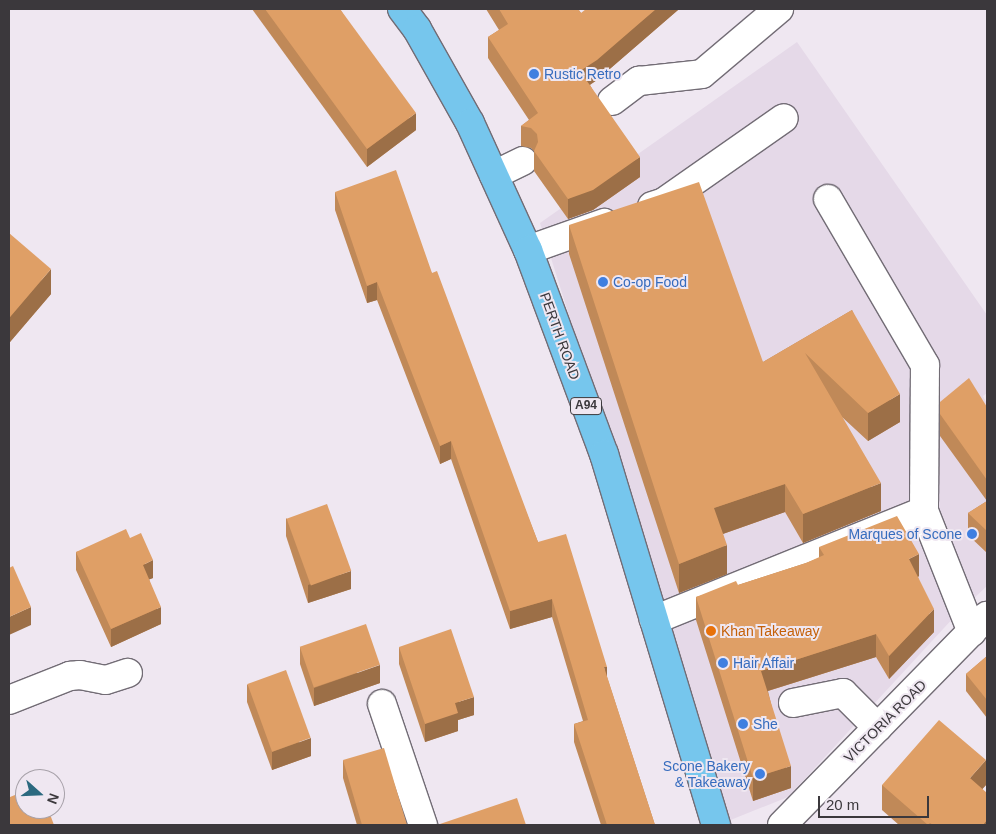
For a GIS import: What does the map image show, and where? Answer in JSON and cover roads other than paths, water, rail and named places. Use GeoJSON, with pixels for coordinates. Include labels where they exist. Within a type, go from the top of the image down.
{"type":"FeatureCollection","features":[{"type":"Feature","properties":{"kind":"main road","name":"PERTH ROAD"},"geometry":{"type":"LineString","coordinates":[[402,9],[417,29],[470,123],[528,250],[604,454],[716,825]]}},
{"type":"Feature","properties":{"kind":"street"},"geometry":{"type":"LineString","coordinates":[[612,100],[640,81],[702,74],[779,9]]}},
{"type":"Feature","properties":{"kind":"street"},"geometry":{"type":"LineString","coordinates":[[528,250],[664,202],[784,118]]}},
{"type":"Feature","properties":{"kind":"street"},"geometry":{"type":"LineString","coordinates":[[494,175],[523,161]]}},
{"type":"Feature","properties":{"kind":"street"},"geometry":{"type":"LineString","coordinates":[[828,199],[925,365],[924,511],[980,624]]}},
{"type":"Feature","properties":{"kind":"street"},"geometry":{"type":"LineString","coordinates":[[654,620],[924,511]]}},
{"type":"Feature","properties":{"kind":"street","name":"VICTORIA ROAD"},"geometry":{"type":"LineString","coordinates":[[782,825],[980,624]]}},
{"type":"Feature","properties":{"kind":"street"},"geometry":{"type":"LineString","coordinates":[[9,700],[70,676],[80,675],[106,680],[128,673]]}},
{"type":"Feature","properties":{"kind":"street"},"geometry":{"type":"LineString","coordinates":[[793,703],[843,693],[878,728]]}},
{"type":"Feature","properties":{"kind":"street"},"geometry":{"type":"LineString","coordinates":[[382,704],[422,825]]}},
{"type":"Feature","properties":{"kind":"place","name":"Rustic Retro"},"geometry":{"type":"Point","coordinates":[534,74]}},
{"type":"Feature","properties":{"kind":"place","name":"Co-op Food"},"geometry":{"type":"Point","coordinates":[603,282]}},
{"type":"Feature","properties":{"kind":"place","name":"Marques of Scone"},"geometry":{"type":"Point","coordinates":[972,534]}},
{"type":"Feature","properties":{"kind":"place","name":"Khan Takeaway"},"geometry":{"type":"Point","coordinates":[711,631]}},
{"type":"Feature","properties":{"kind":"place","name":"Hair Affair"},"geometry":{"type":"Point","coordinates":[723,663]}},
{"type":"Feature","properties":{"kind":"place","name":"She"},"geometry":{"type":"Point","coordinates":[743,724]}},
{"type":"Feature","properties":{"kind":"place","name":"Scone Bakery & Takeaway"},"geometry":{"type":"Point","coordinates":[760,774]}}]}
